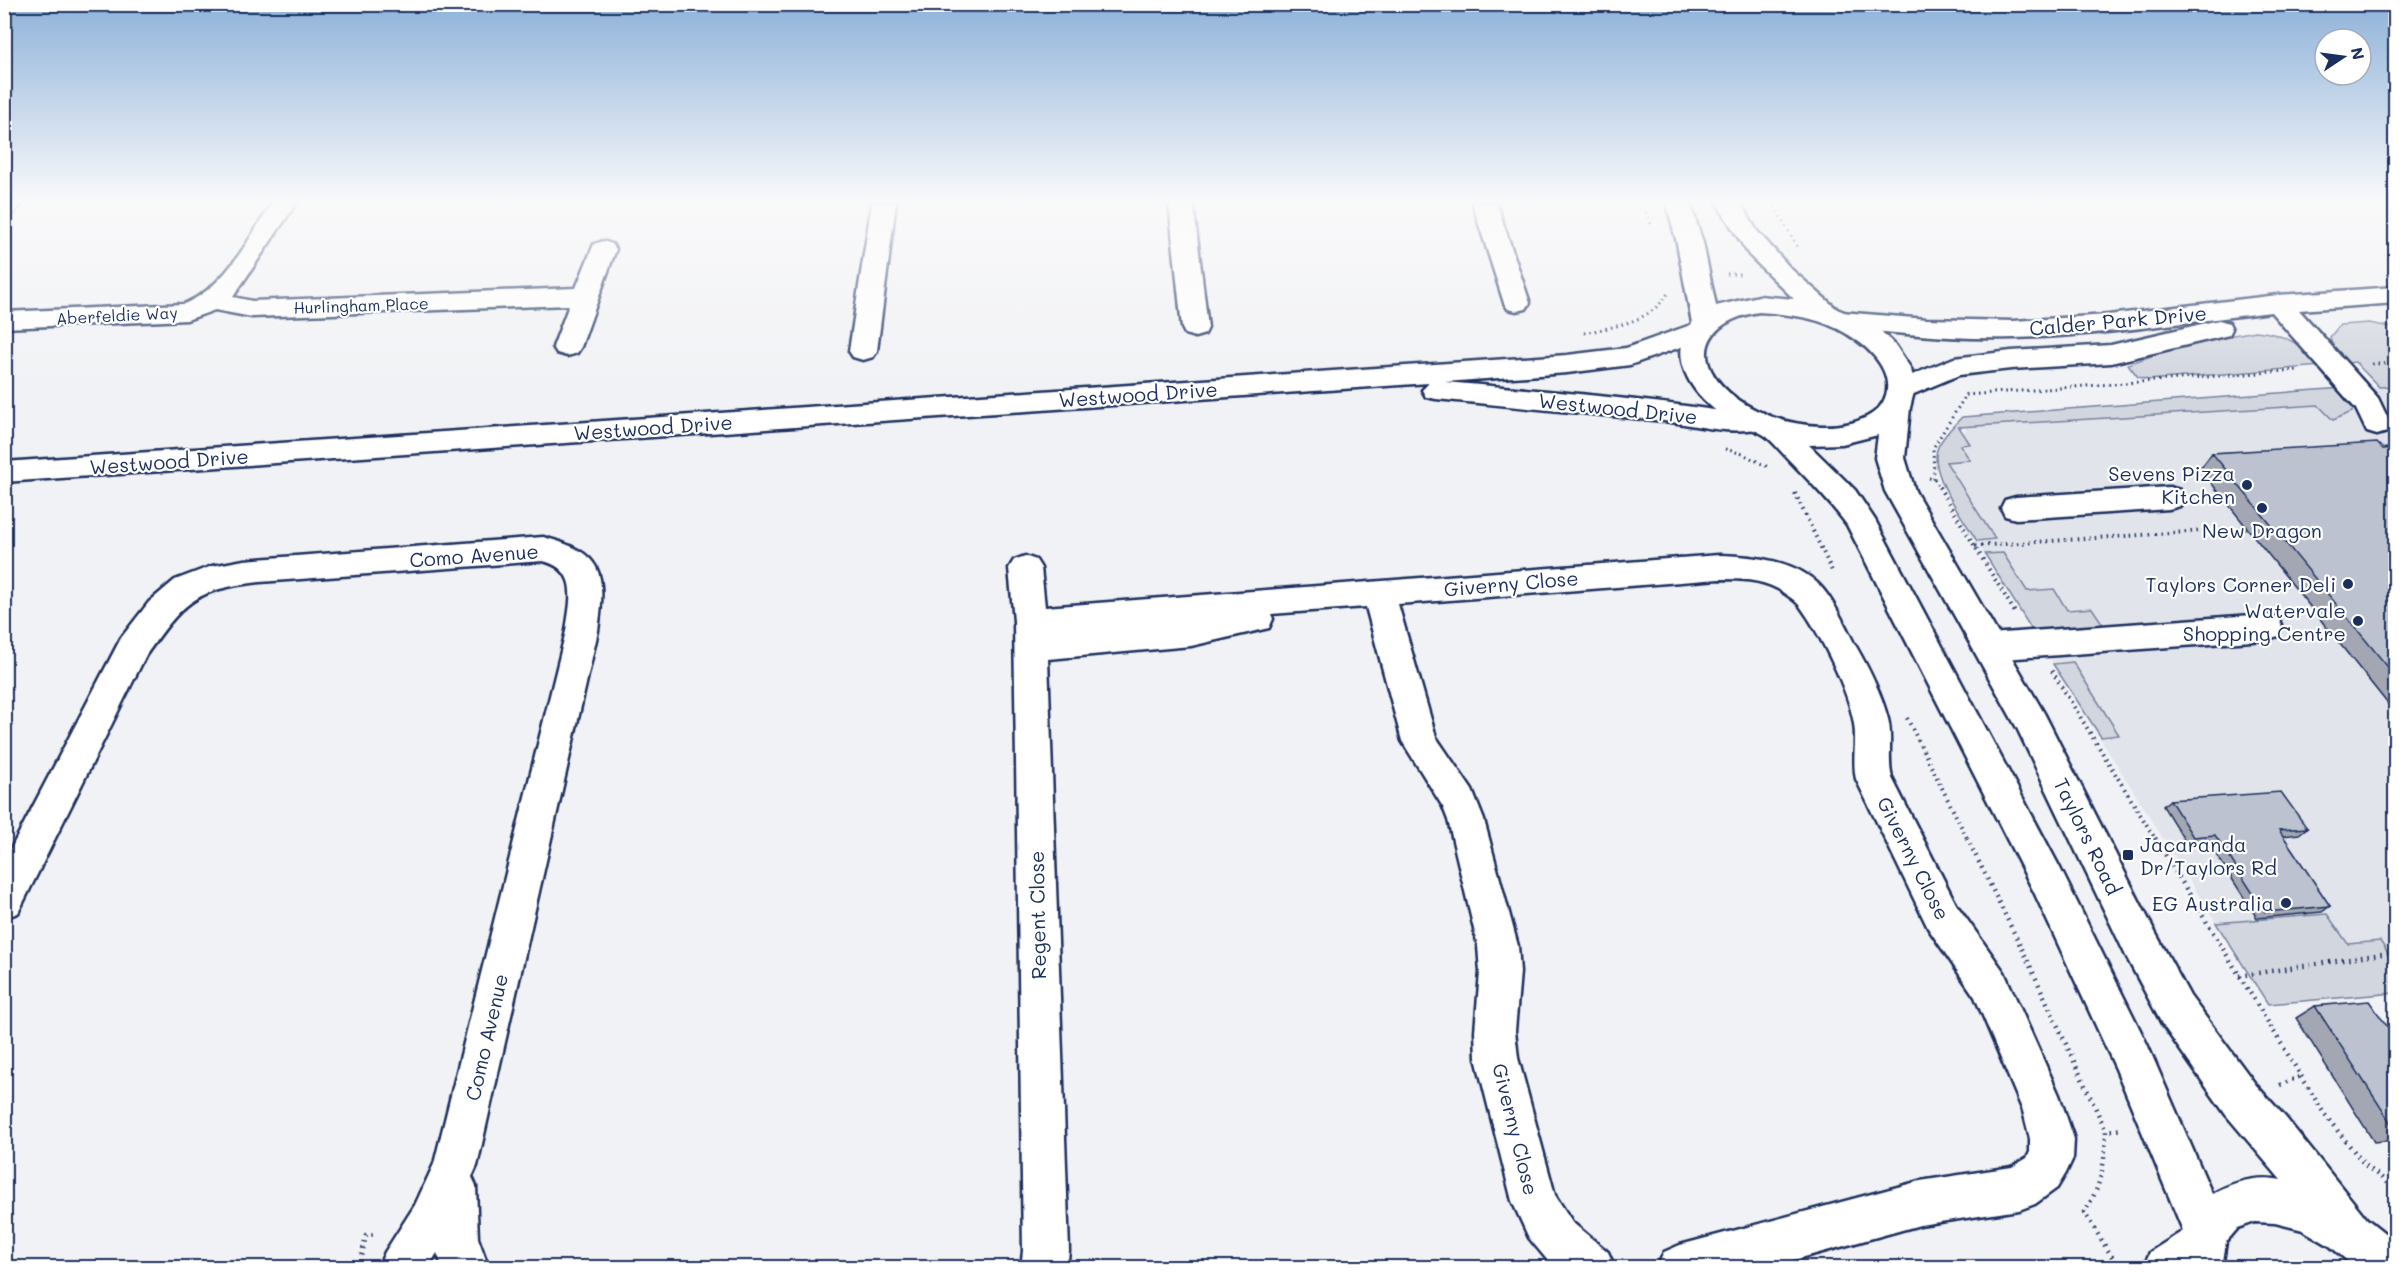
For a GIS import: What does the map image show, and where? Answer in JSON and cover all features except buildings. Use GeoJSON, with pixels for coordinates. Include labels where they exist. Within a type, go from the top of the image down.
{"type":"FeatureCollection","features":[{"type":"Feature","properties":{"kind":"street","name":"Aberfeldie Way"},"geometry":{"type":"LineString","coordinates":[[4,320],[187,312],[222,295],[246,261]]}},
{"type":"Feature","properties":{"kind":"street"},"geometry":{"type":"LineString","coordinates":[[567,347],[598,261]]}},
{"type":"Feature","properties":{"kind":"street"},"geometry":{"type":"LineString","coordinates":[[863,351],[876,261]]}},
{"type":"Feature","properties":{"kind":"street"},"geometry":{"type":"LineString","coordinates":[[1187,261],[1194,328]]}},
{"type":"Feature","properties":{"kind":"street"},"geometry":{"type":"LineString","coordinates":[[1503,261],[1517,303]]}},
{"type":"Feature","properties":{"kind":"street"},"geometry":{"type":"LineString","coordinates":[[1693,261],[1702,328]]}},
{"type":"Feature","properties":{"kind":"street"},"geometry":{"type":"LineString","coordinates":[[1768,261],[1836,318]]}},
{"type":"Feature","properties":{"kind":"street","name":"Calder Park Drive"},"geometry":{"type":"LineString","coordinates":[[1899,399],[1954,368],[2022,360],[2112,354],[2285,312],[2396,295]]}},
{"type":"Feature","properties":{"kind":"street","name":"Hurlingham Place"},"geometry":{"type":"LineString","coordinates":[[211,301],[252,309],[584,296]]}},
{"type":"Feature","properties":{"kind":"street"},"geometry":{"type":"LineString","coordinates":[[1760,304],[1807,308],[1836,318],[1862,331],[1879,344],[1892,359],[1900,375],[1899,399],[1885,419],[1848,434],[1800,434],[1764,424],[1728,405],[1707,387],[1696,367],[1693,348],[1702,328],[1720,314],[1760,304]]}},
{"type":"Feature","properties":{"kind":"street"},"geometry":{"type":"LineString","coordinates":[[2285,312],[2368,405],[2377,424]]}},
{"type":"Feature","properties":{"kind":"street","name":"Calder Park Drive"},"geometry":{"type":"LineString","coordinates":[[1836,318],[1927,327],[2013,330],[2178,316],[2285,312],[2396,313]]}},
{"type":"Feature","properties":{"kind":"street","name":"Westwood Drive"},"geometry":{"type":"LineString","coordinates":[[4,472],[1567,364],[1630,356],[1702,328]]}},
{"type":"Feature","properties":{"kind":"street","name":"Westwood Drive"},"geometry":{"type":"LineString","coordinates":[[1302,382],[1463,391],[1764,424]]}},
{"type":"Feature","properties":{"kind":"street","name":"Taylors Road"},"geometry":{"type":"LineString","coordinates":[[1899,399],[1890,458],[1900,491],[2032,723],[2141,945],[2176,1010],[2241,1100],[2375,1247]]}},
{"type":"Feature","properties":{"kind":"street"},"geometry":{"type":"LineString","coordinates":[[1764,424],[1807,481],[1860,519],[2047,880],[2132,1058],[2192,1253]]}},
{"type":"Feature","properties":{"kind":"street"},"geometry":{"type":"LineString","coordinates":[[2016,508],[2169,498]]}},
{"type":"Feature","properties":{"kind":"street","name":"Como Avenue"},"geometry":{"type":"LineString","coordinates":[[4,901],[133,647],[156,615],[175,596],[196,584],[221,576],[267,571],[543,549],[561,552],[575,560],[582,571],[586,589],[582,631],[455,1167],[452,1224],[456,1250],[466,1268]]}},
{"type":"Feature","properties":{"kind":"street","name":"Giverny Close"},"geometry":{"type":"LineString","coordinates":[[1030,634],[1191,633],[1263,617],[1313,599],[1719,567],[1765,570],[1796,584],[1810,596],[1823,616],[1865,699],[1871,722],[1870,765],[1874,779],[1942,916],[1990,985],[2044,1110],[2052,1139],[2050,1158],[2042,1173],[2019,1188],[1920,1203],[1680,1268]]}},
{"type":"Feature","properties":{"kind":"street","name":"Regent Close"},"geometry":{"type":"LineString","coordinates":[[1025,568],[1030,634],[1046,1265]]}},
{"type":"Feature","properties":{"kind":"street","name":"Giverny Close"},"geometry":{"type":"LineString","coordinates":[[1379,594],[1420,741],[1459,801],[1466,820],[1498,946],[1500,972],[1495,1031],[1497,1058],[1534,1201],[1544,1224],[1556,1240],[1573,1256],[1592,1268]]}},
{"type":"Feature","properties":{"kind":"street"},"geometry":{"type":"LineString","coordinates":[[1990,647],[2266,627]]}},
{"type":"Feature","properties":{"kind":"street","name":"Como Avenue"},"geometry":{"type":"LineString","coordinates":[[401,1268],[431,1221],[455,1167]]}},
{"type":"Feature","properties":{"kind":"street"},"geometry":{"type":"LineString","coordinates":[[2192,1253],[2222,1210],[2248,1200],[2280,1201],[2315,1212],[2375,1247]]}},
{"type":"Feature","properties":{"kind":"path"},"geometry":{"type":"LineString","coordinates":[[1644,349],[1632,320],[1656,310],[1665,301],[1673,274],[1813,273],[1806,261]]}},
{"type":"Feature","properties":{"kind":"path"},"geometry":{"type":"LineString","coordinates":[[1966,395],[2396,363]]}},
{"type":"Feature","properties":{"kind":"path"},"geometry":{"type":"LineString","coordinates":[[1954,368],[1964,384],[1966,395],[1933,448],[1934,479],[2325,1115],[2352,1152],[2378,1179],[2396,1189]]}},
{"type":"Feature","properties":{"kind":"path"},"geometry":{"type":"LineString","coordinates":[[1723,449],[1762,463],[1779,473],[1807,481],[1838,581]]}},
{"type":"Feature","properties":{"kind":"path"},"geometry":{"type":"LineString","coordinates":[[1893,471],[1934,479]]}},
{"type":"Feature","properties":{"kind":"path"},"geometry":{"type":"LineString","coordinates":[[1974,546],[2247,528]]}},
{"type":"Feature","properties":{"kind":"path"},"geometry":{"type":"LineString","coordinates":[[1903,709],[2026,957],[2106,1131]]}},
{"type":"Feature","properties":{"kind":"path"},"geometry":{"type":"LineString","coordinates":[[2239,976],[2388,953]]}},
{"type":"Feature","properties":{"kind":"path"},"geometry":{"type":"LineString","coordinates":[[2084,1212],[2119,1268]]}},
{"type":"Feature","properties":{"kind":"shaded area"},"geometry":{"type":"Polygon","coordinates":[[[2369,323],[2395,328],[2395,386],[2379,387],[2355,362],[2347,363],[2332,344],[2330,337],[2340,325],[2369,323]]]}},
{"type":"Feature","properties":{"kind":"shaded area"},"geometry":{"type":"Polygon","coordinates":[[[2256,331],[2276,335],[2293,342],[2322,366],[2148,380],[2138,377],[2128,364],[2193,342],[2256,331]]]}},
{"type":"Feature","properties":{"kind":"shaded area","name":"Watervale Shopping Centre"},"geometry":{"type":"Polygon","coordinates":[[[2395,386],[2395,989],[2266,1002],[1939,482],[1970,420],[2395,386]]]}},
{"type":"Feature","properties":{"kind":"shaded area"},"geometry":{"type":"Polygon","coordinates":[[[2343,388],[2354,402],[2352,412],[2333,420],[2318,405],[1959,427],[1970,444],[1960,445],[1970,460],[1946,462],[1995,539],[1977,541],[1948,495],[1938,469],[1936,457],[1938,447],[1962,417],[2343,388]]]}},
{"type":"Feature","properties":{"kind":"shaded area"},"geometry":{"type":"Polygon","coordinates":[[[2003,553],[2027,591],[2054,589],[2067,610],[2092,608],[2108,632],[2035,635],[1985,554],[2003,553]]]}},
{"type":"Feature","properties":{"kind":"shaded area"},"geometry":{"type":"Polygon","coordinates":[[[2073,662],[2119,735],[2101,737],[2053,664],[2073,662]]]}},
{"type":"Feature","properties":{"kind":"shaded area"},"geometry":{"type":"Polygon","coordinates":[[[2327,914],[2348,944],[2380,941],[2395,963],[2395,993],[2268,1004],[2216,923],[2327,914]]]}},
{"type":"Feature","properties":{"kind":"place","name":"Sevens Pizza Kitchen"},"geometry":{"type":"Point","coordinates":[2247,485]}},
{"type":"Feature","properties":{"kind":"place","name":"New Dragon"},"geometry":{"type":"Point","coordinates":[2262,508]}},
{"type":"Feature","properties":{"kind":"place","name":"Taylors Corner Deli"},"geometry":{"type":"Point","coordinates":[2348,584]}},
{"type":"Feature","properties":{"kind":"place","name":"Watervale Shopping Centre"},"geometry":{"type":"Point","coordinates":[2358,621]}},
{"type":"Feature","properties":{"kind":"place","name":"Jacaranda Dr/Taylors Rd"},"geometry":{"type":"Point","coordinates":[2128,855]}},
{"type":"Feature","properties":{"kind":"place","name":"EG Australia"},"geometry":{"type":"Point","coordinates":[2286,903]}}]}
